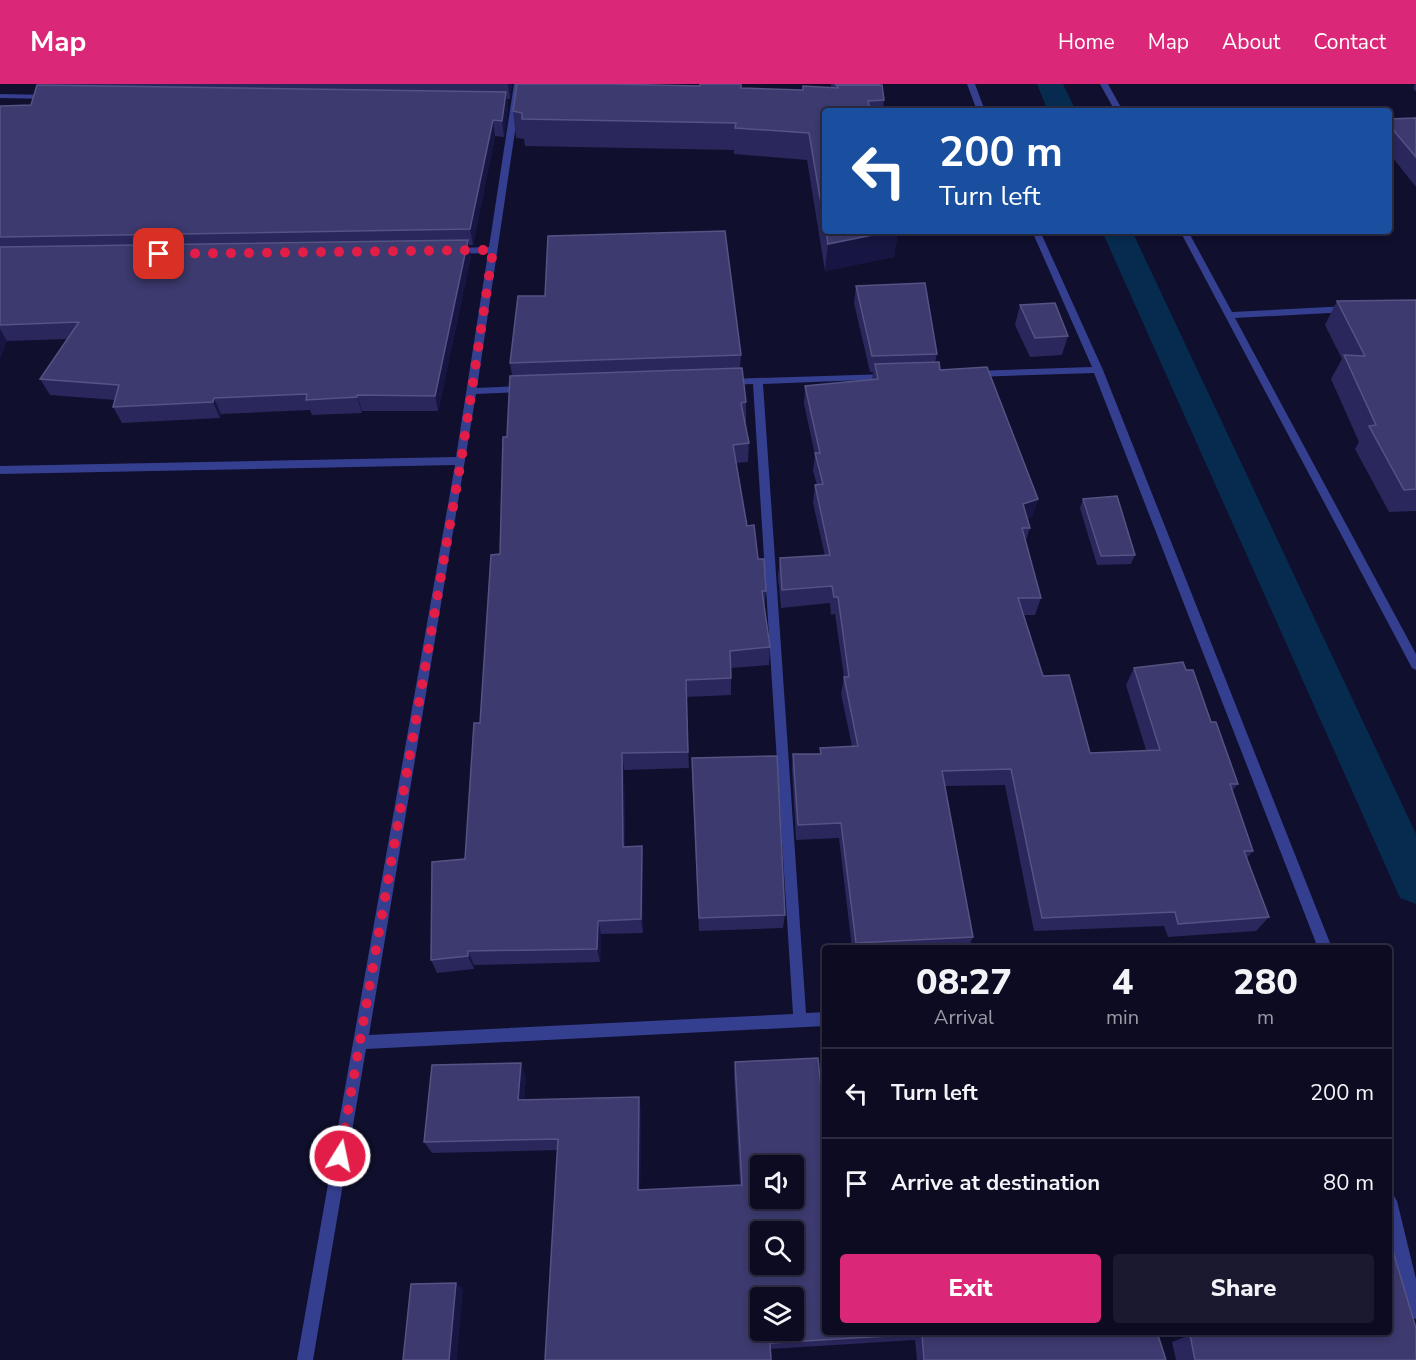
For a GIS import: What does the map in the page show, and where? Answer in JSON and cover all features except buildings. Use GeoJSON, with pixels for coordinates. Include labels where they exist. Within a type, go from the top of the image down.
{"type":"FeatureCollection","features":[{"type":"Feature","properties":{"kind":"street"},"geometry":{"type":"LineString","coordinates":[[305,1360],[461,461],[518,84]]}},
{"type":"Feature","properties":{"kind":"street"},"geometry":{"type":"LineString","coordinates":[[971,84],[980,108]]}},
{"type":"Feature","properties":{"kind":"street"},"geometry":{"type":"LineString","coordinates":[[1104,84],[1117,108]]}},
{"type":"Feature","properties":{"kind":"street"},"geometry":{"type":"LineString","coordinates":[[0,96],[59,97]]}},
{"type":"Feature","properties":{"kind":"street"},"geometry":{"type":"LineString","coordinates":[[1037,234],[1098,370],[1323,945]]}},
{"type":"Feature","properties":{"kind":"street"},"geometry":{"type":"LineString","coordinates":[[1186,234],[1416,664]]}},
{"type":"Feature","properties":{"kind":"street"},"geometry":{"type":"LineString","coordinates":[[446,251],[493,250]]}},
{"type":"Feature","properties":{"kind":"street"},"geometry":{"type":"LineString","coordinates":[[1229,315],[1358,308]]}},
{"type":"Feature","properties":{"kind":"street"},"geometry":{"type":"LineString","coordinates":[[958,375],[1098,370]]}},
{"type":"Feature","properties":{"kind":"street"},"geometry":{"type":"LineString","coordinates":[[723,382],[899,376]]}},
{"type":"Feature","properties":{"kind":"street"},"geometry":{"type":"LineString","coordinates":[[758,381],[800,1021]]}},
{"type":"Feature","properties":{"kind":"street"},"geometry":{"type":"LineString","coordinates":[[472,391],[531,389]]}},
{"type":"Feature","properties":{"kind":"street"},"geometry":{"type":"LineString","coordinates":[[0,470],[461,461]]}},
{"type":"Feature","properties":{"kind":"street"},"geometry":{"type":"LineString","coordinates":[[360,1042],[822,1019]]}},
{"type":"Feature","properties":{"kind":"street"},"geometry":{"type":"LineString","coordinates":[[1392,1213],[1416,1311]]}},
{"type":"Feature","properties":{"kind":"waterway"},"geometry":{"type":"LineString","coordinates":[[1050,84],[1061,108]]}},
{"type":"Feature","properties":{"kind":"waterway"},"geometry":{"type":"LineString","coordinates":[[1118,234],[1416,883]]}},
{"type":"Feature","properties":{"kind":"route"},"geometry":{"type":"LineString","coordinates":[[159,254],[493,250],[461,461],[340,1156]]}}]}
